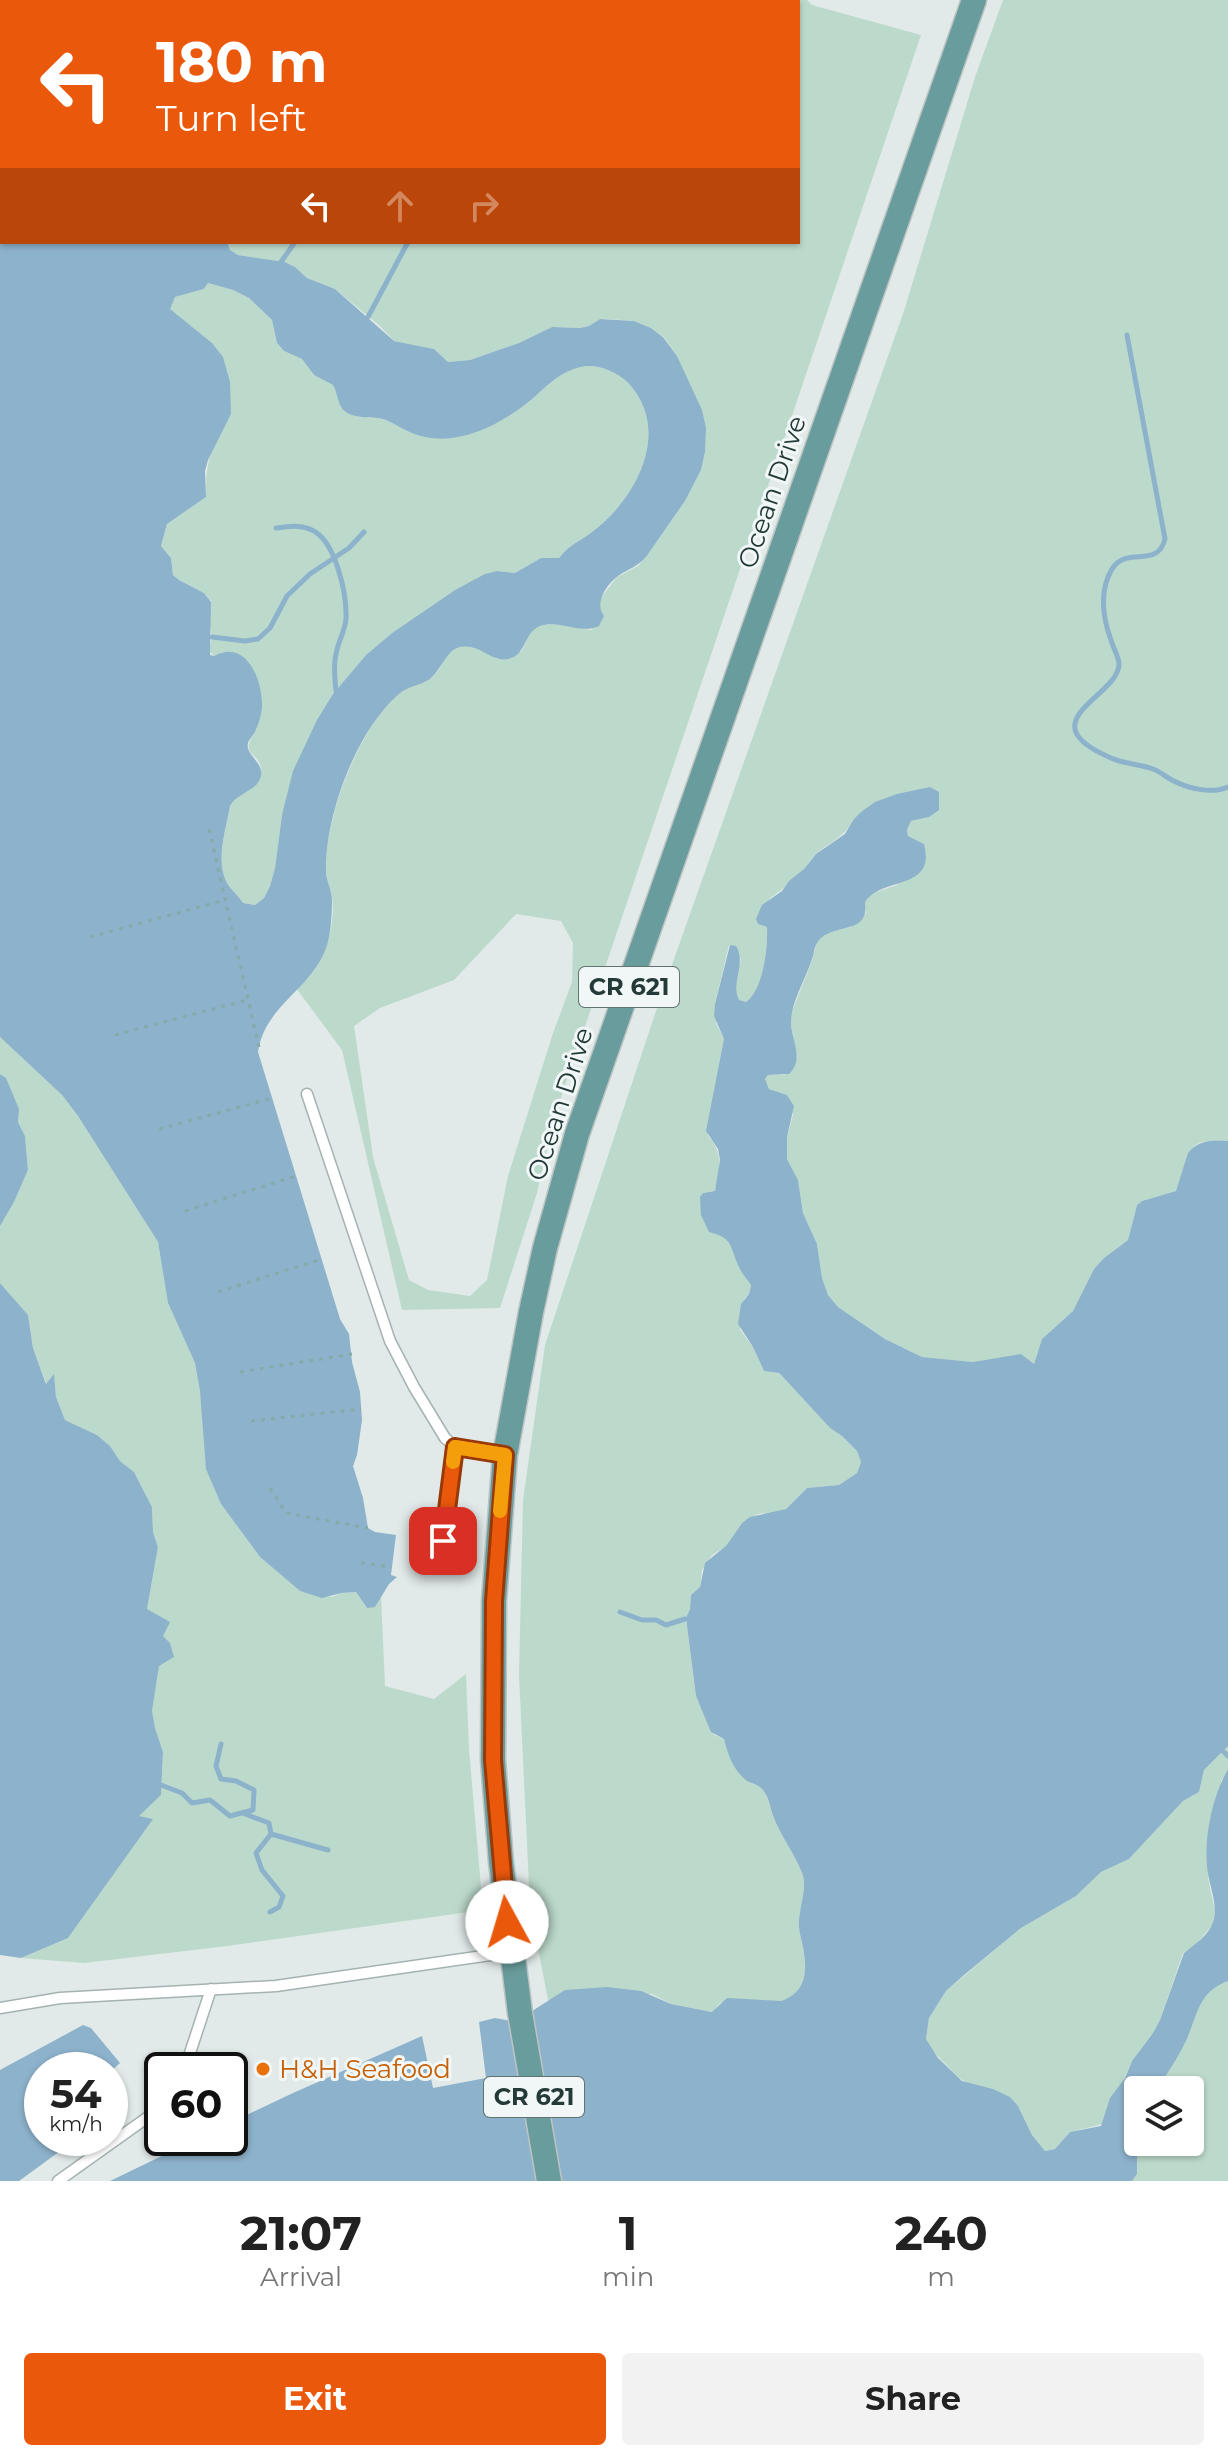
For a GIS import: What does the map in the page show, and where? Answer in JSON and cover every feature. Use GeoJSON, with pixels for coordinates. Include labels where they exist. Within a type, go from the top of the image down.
{"type":"FeatureCollection","features":[{"type":"Feature","properties":{"kind":"main road","name":"Ocean Drive"},"geometry":{"type":"LineString","coordinates":[[549,2181],[511,1952],[493,1760],[494,1601],[505,1455],[533,1299],[577,1134],[974,0]]}},
{"type":"Feature","properties":{"kind":"lane"},"geometry":{"type":"LineString","coordinates":[[307,1094],[390,1341],[414,1387],[445,1438],[455,1447],[505,1455]]}},
{"type":"Feature","properties":{"kind":"lane"},"geometry":{"type":"LineString","coordinates":[[443,1541],[455,1447]]}},
{"type":"Feature","properties":{"kind":"lane"},"geometry":{"type":"LineString","coordinates":[[0,2008],[60,1998],[276,1986],[511,1952]]}},
{"type":"Feature","properties":{"kind":"lane"},"geometry":{"type":"LineString","coordinates":[[190,2052],[211,1989]]}},
{"type":"Feature","properties":{"kind":"lane"},"geometry":{"type":"LineString","coordinates":[[58,2181],[144,2120]]}},
{"type":"Feature","properties":{"kind":"path"},"geometry":{"type":"LineString","coordinates":[[209,829],[259,1047]]}},
{"type":"Feature","properties":{"kind":"path"},"geometry":{"type":"LineString","coordinates":[[90,937],[225,900]]}},
{"type":"Feature","properties":{"kind":"path"},"geometry":{"type":"LineString","coordinates":[[115,1035],[248,1000]]}},
{"type":"Feature","properties":{"kind":"path"},"geometry":{"type":"LineString","coordinates":[[159,1129],[273,1098]]}},
{"type":"Feature","properties":{"kind":"path"},"geometry":{"type":"LineString","coordinates":[[185,1211],[296,1176]]}},
{"type":"Feature","properties":{"kind":"path"},"geometry":{"type":"LineString","coordinates":[[218,1292],[322,1259]]}},
{"type":"Feature","properties":{"kind":"path"},"geometry":{"type":"LineString","coordinates":[[240,1372],[352,1354]]}},
{"type":"Feature","properties":{"kind":"path"},"geometry":{"type":"LineString","coordinates":[[251,1421],[361,1409]]}},
{"type":"Feature","properties":{"kind":"path"},"geometry":{"type":"LineString","coordinates":[[270,1488],[286,1513],[368,1528]]}},
{"type":"Feature","properties":{"kind":"path"},"geometry":{"type":"LineString","coordinates":[[361,1563],[391,1567]]}},
{"type":"Feature","properties":{"kind":"green space"},"geometry":{"type":"Polygon","coordinates":[[[800,0],[921,35],[554,1118],[537,1193],[500,1308],[402,1310],[342,1050],[296,988],[314,971],[330,935],[333,908],[326,866],[336,805],[361,745],[377,719],[401,692],[434,676],[452,650],[469,646],[497,659],[522,651],[531,632],[543,625],[592,630],[600,611],[599,600],[617,577],[638,566],[646,557],[685,501],[701,470],[705,452],[677,356],[664,337],[651,328],[634,321],[608,319],[600,319],[580,328],[552,327],[519,343],[470,360],[448,362],[434,349],[394,341],[335,289],[307,278],[295,267],[285,262],[238,255],[230,250],[228,244],[800,244],[800,0]],[[516,914],[454,980],[380,1008],[354,1026],[373,1157],[409,1280],[428,1290],[470,1296],[487,1280],[508,1176],[572,982],[573,943],[561,921],[516,914]]]}},
{"type":"Feature","properties":{"kind":"green space"},"geometry":{"type":"Polygon","coordinates":[[[1003,0],[1228,0],[1228,1141],[1211,1141],[1193,1147],[1176,1191],[1137,1205],[1128,1240],[1094,1269],[1073,1311],[1042,1339],[1034,1364],[996,1359],[973,1362],[922,1357],[885,1339],[838,1307],[828,1295],[817,1244],[803,1213],[798,1180],[787,1159],[787,1137],[793,1115],[787,1095],[769,1089],[765,1079],[768,1075],[785,1075],[797,1058],[791,1014],[817,942],[828,932],[851,927],[866,913],[865,903],[871,894],[897,885],[925,862],[924,844],[908,836],[907,830],[911,821],[929,817],[853,819],[841,835],[816,854],[795,878],[769,899],[763,968],[757,988],[746,1002],[739,1000],[736,990],[741,959],[729,945],[715,1004],[716,1023],[724,1039],[708,1136],[718,1155],[719,1176],[715,1191],[703,1193],[722,1235],[733,1248],[739,1266],[751,1285],[744,1299],[740,1330],[753,1347],[764,1371],[779,1373],[830,1428],[857,1451],[861,1462],[857,1473],[839,1485],[807,1488],[786,1509],[758,1514],[742,1523],[728,1545],[712,1555],[702,1570],[700,1587],[691,1595],[686,1618],[696,1696],[714,1735],[724,1739],[739,1772],[765,1792],[775,1821],[802,1873],[804,1887],[799,1926],[805,1973],[798,1989],[781,2001],[720,2003],[713,2012],[671,2004],[652,1994],[548,2000],[530,1907],[519,1675],[523,1500],[545,1345],[663,990],[904,311],[975,77],[1003,0]]]}},
{"type":"Feature","properties":{"kind":"green space"},"geometry":{"type":"Polygon","coordinates":[[[208,283],[249,298],[272,320],[277,343],[284,351],[302,359],[314,375],[333,385],[341,407],[356,416],[386,420],[425,437],[454,437],[495,424],[560,376],[573,369],[594,366],[614,373],[630,385],[642,404],[648,424],[648,444],[634,484],[608,518],[592,532],[559,558],[541,558],[515,573],[498,571],[455,590],[392,633],[366,655],[333,694],[282,815],[270,886],[264,898],[255,905],[243,903],[229,886],[222,855],[230,806],[260,779],[261,766],[249,750],[257,729],[223,652],[214,656],[209,651],[212,637],[209,618],[211,601],[204,593],[173,575],[171,558],[161,546],[167,524],[206,497],[211,454],[231,414],[212,343],[169,309],[175,297],[204,289],[208,283]]]}},
{"type":"Feature","properties":{"kind":"green space"},"geometry":{"type":"Polygon","coordinates":[[[0,1037],[62,1095],[158,1242],[168,1303],[195,1363],[221,1504],[260,1557],[300,1591],[332,1597],[356,1592],[366,1607],[375,1607],[381,1595],[385,1686],[434,1699],[466,1674],[483,1910],[84,1963],[21,1958],[68,1938],[152,1819],[138,1816],[161,1795],[163,1752],[152,1711],[163,1636],[147,1609],[158,1547],[153,1532],[152,1507],[134,1472],[120,1461],[110,1446],[97,1435],[65,1420],[56,1397],[54,1376],[47,1385],[33,1348],[28,1315],[0,1283],[0,1226],[28,1170],[25,1136],[6,1078],[0,1074],[0,1037]]]}},
{"type":"Feature","properties":{"kind":"green space"},"geometry":{"type":"Polygon","coordinates":[[[1228,1746],[1228,1769],[1221,1781],[1208,1878],[1215,1911],[1212,1925],[1195,1946],[1183,1953],[1160,2020],[1132,2061],[1103,2124],[1070,2132],[1055,2149],[1045,2151],[1032,2135],[1018,2106],[993,2089],[969,2084],[958,2077],[930,2048],[926,2039],[929,2018],[946,1991],[1021,1928],[1076,1896],[1101,1872],[1129,1859],[1183,1801],[1199,1792],[1204,1770],[1228,1746]]]}},
{"type":"Feature","properties":{"kind":"green space"},"geometry":{"type":"Polygon","coordinates":[[[1228,1981],[1228,2181],[1132,2181],[1137,2174],[1138,2156],[1204,2156],[1204,2076],[1165,2076],[1183,2047],[1205,1998],[1228,1981]]]}},
{"type":"Feature","properties":{"kind":"water"},"geometry":{"type":"Polygon","coordinates":[[[0,244],[228,244],[230,250],[238,255],[285,262],[295,267],[307,278],[335,289],[394,341],[434,349],[448,362],[470,360],[519,343],[552,327],[580,328],[600,319],[634,321],[663,337],[677,356],[702,410],[706,428],[701,470],[685,501],[646,557],[609,584],[601,600],[604,616],[599,626],[585,629],[555,624],[540,626],[530,634],[519,653],[508,659],[496,658],[472,647],[457,648],[430,679],[402,692],[383,711],[356,752],[331,825],[326,871],[332,900],[328,942],[313,972],[270,1021],[258,1052],[340,1319],[349,1334],[362,1420],[353,1466],[368,1528],[396,1535],[391,1575],[397,1577],[375,1607],[367,1608],[356,1592],[322,1598],[300,1591],[260,1557],[221,1504],[206,1469],[195,1363],[168,1303],[158,1242],[62,1095],[0,1037],[0,244]],[[208,283],[204,289],[175,297],[170,309],[212,343],[223,357],[230,382],[231,414],[208,460],[205,471],[206,497],[167,524],[161,546],[171,558],[173,575],[204,593],[211,602],[210,655],[226,652],[244,657],[260,686],[262,711],[248,747],[260,767],[261,776],[256,785],[230,806],[222,855],[229,886],[243,903],[255,905],[264,898],[270,886],[293,771],[333,694],[366,655],[392,633],[455,590],[485,574],[497,571],[515,573],[541,558],[559,558],[592,532],[622,502],[634,484],[648,444],[648,424],[642,404],[630,385],[614,373],[594,366],[573,369],[495,424],[454,438],[425,437],[386,420],[356,416],[341,407],[333,385],[314,375],[302,359],[284,351],[277,343],[272,320],[249,298],[208,283]]]}},
{"type":"Feature","properties":{"kind":"water"},"geometry":{"type":"Polygon","coordinates":[[[930,787],[939,792],[939,810],[929,817],[911,821],[907,830],[908,836],[924,844],[926,859],[922,870],[915,877],[872,895],[865,903],[865,915],[860,922],[818,941],[792,1014],[797,1056],[794,1068],[789,1074],[768,1075],[765,1079],[769,1089],[787,1095],[794,1106],[787,1137],[787,1159],[798,1180],[803,1213],[817,1244],[822,1278],[828,1295],[838,1307],[885,1339],[922,1357],[973,1362],[1021,1354],[1034,1364],[1042,1339],[1073,1311],[1094,1269],[1128,1240],[1137,1205],[1176,1191],[1188,1153],[1196,1146],[1211,1141],[1228,1141],[1228,1746],[1204,1770],[1199,1792],[1183,1801],[1129,1859],[1101,1872],[1076,1896],[1021,1928],[946,1991],[929,2018],[926,2039],[938,2058],[962,2081],[1010,2097],[1045,2151],[1055,2149],[1070,2132],[1101,2126],[1110,2098],[1124,2079],[1124,2156],[1137,2156],[1137,2174],[1132,2181],[110,2181],[162,2156],[248,2156],[248,2114],[422,2036],[433,2088],[486,2078],[479,2022],[495,2018],[512,2021],[565,1990],[607,1987],[641,1991],[671,2004],[712,2012],[727,1998],[781,2001],[791,1996],[803,1982],[805,1963],[799,1926],[804,1887],[802,1873],[775,1821],[765,1792],[742,1777],[732,1762],[724,1739],[711,1732],[696,1696],[686,1618],[691,1595],[700,1587],[705,1563],[727,1545],[742,1523],[750,1517],[786,1509],[807,1488],[839,1485],[857,1473],[861,1462],[857,1451],[830,1428],[779,1373],[764,1371],[738,1324],[741,1304],[749,1294],[751,1285],[740,1270],[730,1245],[723,1237],[709,1232],[701,1215],[700,1197],[703,1193],[715,1191],[720,1160],[718,1149],[706,1131],[724,1039],[714,1016],[730,945],[736,946],[739,953],[736,986],[739,1000],[746,1002],[757,988],[767,946],[767,927],[758,924],[756,919],[762,905],[782,891],[816,854],[845,834],[861,812],[875,802],[930,787]]]}},
{"type":"Feature","properties":{"kind":"water"},"geometry":{"type":"Polygon","coordinates":[[[0,1074],[6,1078],[19,1109],[18,1122],[25,1136],[28,1170],[0,1226],[0,1074]]]}},
{"type":"Feature","properties":{"kind":"water"},"geometry":{"type":"Polygon","coordinates":[[[0,1283],[28,1315],[33,1348],[46,1384],[54,1374],[56,1397],[65,1420],[97,1435],[110,1446],[120,1461],[134,1472],[152,1507],[153,1532],[158,1547],[147,1609],[170,1622],[163,1636],[170,1643],[174,1657],[159,1666],[152,1711],[163,1752],[161,1795],[139,1816],[153,1819],[68,1938],[21,1958],[0,1955],[0,1283]]]}},
{"type":"Feature","properties":{"kind":"water"},"geometry":{"type":"Polygon","coordinates":[[[1228,1769],[1228,1981],[1210,1991],[1205,1998],[1165,2076],[1126,2076],[1132,2061],[1160,2020],[1184,1953],[1205,1935],[1213,1922],[1215,1908],[1206,1854],[1208,1829],[1214,1803],[1228,1769]]]}},
{"type":"Feature","properties":{"kind":"water"},"geometry":{"type":"Polygon","coordinates":[[[83,2025],[91,2028],[111,2052],[33,2052],[83,2025]]]}},
{"type":"Feature","properties":{"kind":"water"},"geometry":{"type":"Polygon","coordinates":[[[24,2057],[24,2156],[53,2156],[19,2181],[0,2181],[0,2070],[24,2057]]]}},
{"type":"Feature","properties":{"kind":"waterway"},"geometry":{"type":"LineString","coordinates":[[281,262],[294,244]]}},
{"type":"Feature","properties":{"kind":"waterway"},"geometry":{"type":"LineString","coordinates":[[368,317],[407,244]]}},
{"type":"Feature","properties":{"kind":"waterway"},"geometry":{"type":"LineString","coordinates":[[1127,335],[1165,539],[1161,548],[1149,556],[1118,562],[1108,577],[1104,614],[1119,663],[1116,675],[1076,720],[1076,732],[1086,745],[1111,758],[1153,769],[1187,786],[1201,790],[1228,787]]}},
{"type":"Feature","properties":{"kind":"waterway"},"geometry":{"type":"LineString","coordinates":[[276,528],[308,528],[320,536],[334,557],[346,619],[335,659],[336,691]]}},
{"type":"Feature","properties":{"kind":"waterway"},"geometry":{"type":"LineString","coordinates":[[212,637],[245,641],[258,639],[270,628],[287,596],[310,574],[349,548],[364,532]]}},
{"type":"Feature","properties":{"kind":"waterway"},"geometry":{"type":"LineString","coordinates":[[620,1612],[666,1625],[685,1619]]}},
{"type":"Feature","properties":{"kind":"waterway"},"geometry":{"type":"LineString","coordinates":[[161,1785],[182,1793],[192,1803],[210,1800],[230,1816],[253,1810],[254,1790],[236,1781],[221,1779],[216,1766],[221,1744]]}},
{"type":"Feature","properties":{"kind":"waterway"},"geometry":{"type":"LineString","coordinates":[[1224,1752],[1228,1756]]}},
{"type":"Feature","properties":{"kind":"waterway"},"geometry":{"type":"LineString","coordinates":[[245,1814],[269,1823],[271,1834],[256,1853],[262,1870],[283,1896],[279,1907],[270,1912]]}},
{"type":"Feature","properties":{"kind":"waterway"},"geometry":{"type":"LineString","coordinates":[[271,1834],[328,1850]]}},
{"type":"Feature","properties":{"kind":"slow traffic"},"geometry":{"type":"LineString","coordinates":[[453,1462],[455,1447],[505,1455],[500,1511]]}},
{"type":"Feature","properties":{"kind":"place","name":"H&H Seafood"},"geometry":{"type":"Point","coordinates":[263,2069]}},
{"type":"Feature","properties":{"kind":"route"},"geometry":{"type":"LineString","coordinates":[[443,1541],[455,1447],[505,1455],[494,1601],[493,1760],[507,1922]]}}]}
